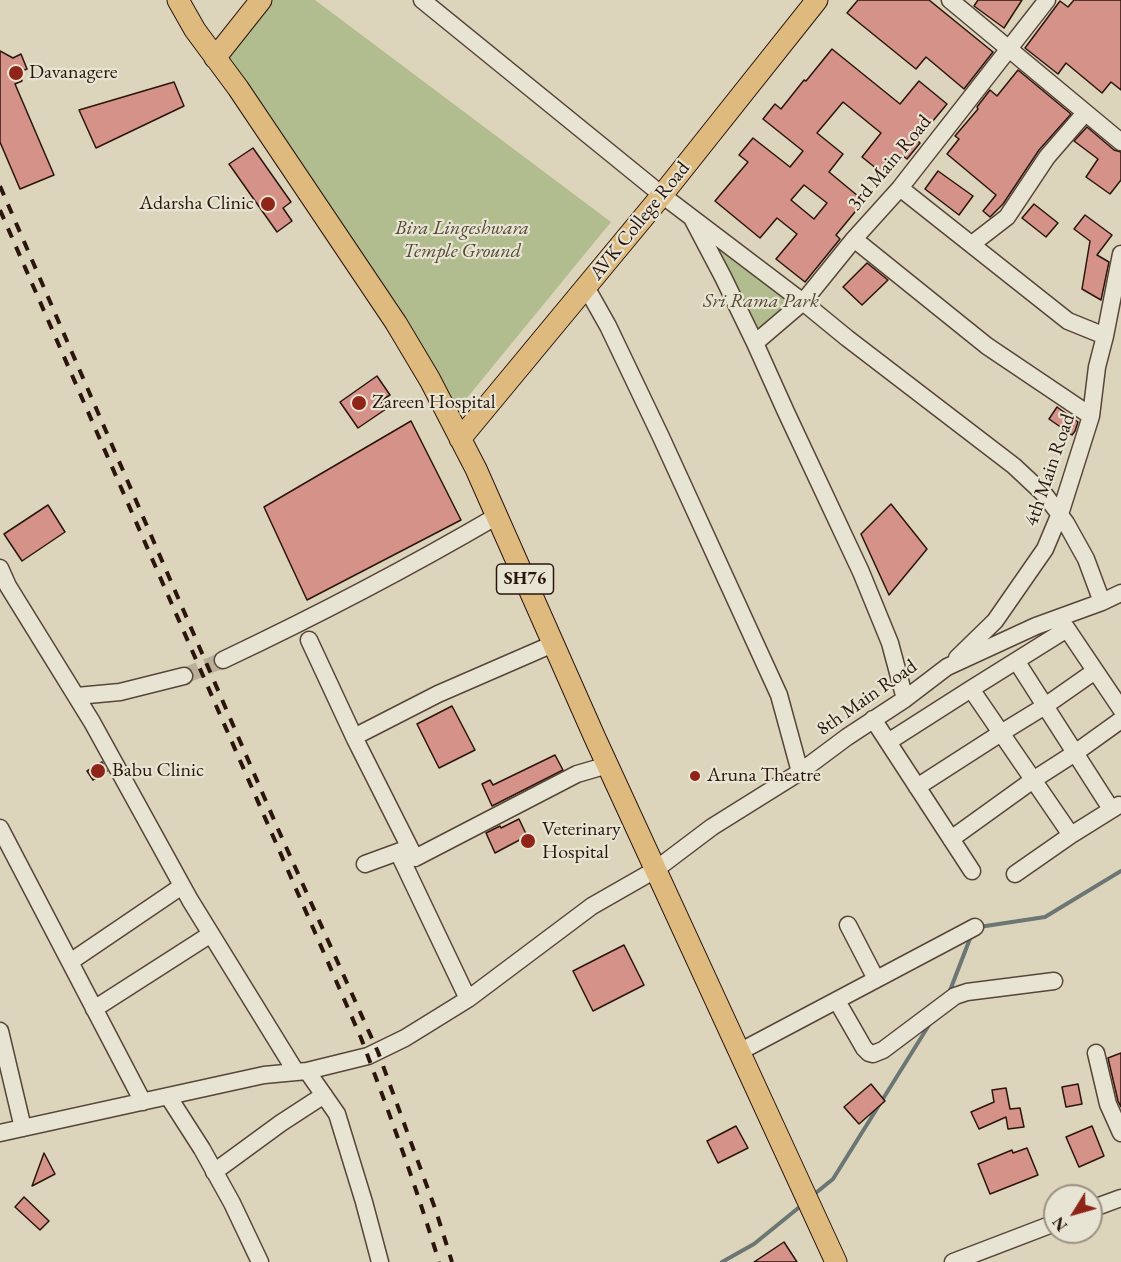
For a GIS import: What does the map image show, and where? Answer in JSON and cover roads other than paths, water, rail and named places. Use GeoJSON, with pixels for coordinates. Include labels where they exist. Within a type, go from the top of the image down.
{"type":"FeatureCollection","features":[{"type":"Feature","properties":{"kind":"main road","name":"SH76"},"geometry":{"type":"LineString","coordinates":[[178,0],[195,30],[238,88],[396,323],[430,380],[476,469],[553,644],[836,1262]]}},
{"type":"Feature","properties":{"kind":"main road"},"geometry":{"type":"LineString","coordinates":[[215,58],[261,0]]}},
{"type":"Feature","properties":{"kind":"main road","name":"AVK College Road"},"geometry":{"type":"LineString","coordinates":[[460,439],[662,195],[817,0]]}},
{"type":"Feature","properties":{"kind":"street"},"geometry":{"type":"LineString","coordinates":[[422,0],[662,195],[1014,466],[1045,495],[1066,523],[1086,559],[1102,602]]}},
{"type":"Feature","properties":{"kind":"street"},"geometry":{"type":"LineString","coordinates":[[950,0],[1121,142]]}},
{"type":"Feature","properties":{"kind":"street","name":"3rd Main Road"},"geometry":{"type":"LineString","coordinates":[[755,343],[803,302],[854,239],[900,188],[1047,0]]}},
{"type":"Feature","properties":{"kind":"street"},"geometry":{"type":"LineString","coordinates":[[972,244],[1007,217],[1047,157],[1086,113]]}},
{"type":"Feature","properties":{"kind":"street"},"geometry":{"type":"LineString","coordinates":[[900,188],[1068,321],[1105,336]]}},
{"type":"Feature","properties":{"kind":"street"},"geometry":{"type":"LineString","coordinates":[[691,216],[755,343],[861,572],[890,643],[904,699]]}},
{"type":"Feature","properties":{"kind":"street"},"geometry":{"type":"LineString","coordinates":[[854,239],[987,346],[1091,416]]}},
{"type":"Feature","properties":{"kind":"street","name":"4th Main Road"},"geometry":{"type":"LineString","coordinates":[[948,667],[995,621],[1045,549],[1060,514],[1091,416],[1097,367],[1121,254]]}},
{"type":"Feature","properties":{"kind":"street"},"geometry":{"type":"LineString","coordinates":[[586,287],[608,326],[661,437],[779,695],[800,772]]}},
{"type":"Feature","properties":{"kind":"street"},"geometry":{"type":"LineString","coordinates":[[222,660],[296,626],[497,516]]}},
{"type":"Feature","properties":{"kind":"street"},"geometry":{"type":"LineString","coordinates":[[0,568],[8,586],[77,696],[211,934],[302,1072],[324,1095],[336,1114],[380,1262]]}},
{"type":"Feature","properties":{"kind":"street","name":"8th Main Road"},"geometry":{"type":"LineString","coordinates":[[0,1133],[264,1075],[302,1072],[378,1052],[468,999],[592,906],[656,870],[712,827],[800,772],[847,736],[948,667],[1036,626],[1063,623],[1121,593]]}},
{"type":"Feature","properties":{"kind":"street"},"geometry":{"type":"LineString","coordinates":[[888,742],[1017,662],[1063,623],[1121,709]]}},
{"type":"Feature","properties":{"kind":"street"},"geometry":{"type":"LineString","coordinates":[[309,640],[354,737],[468,999]]}},
{"type":"Feature","properties":{"kind":"street"},"geometry":{"type":"LineString","coordinates":[[354,737],[438,694],[553,644]]}},
{"type":"Feature","properties":{"kind":"street"},"geometry":{"type":"LineString","coordinates":[[1015,874],[1116,806],[1075,753],[1017,662]]}},
{"type":"Feature","properties":{"kind":"street"},"geometry":{"type":"LineString","coordinates":[[917,788],[1095,671]]}},
{"type":"Feature","properties":{"kind":"street"},"geometry":{"type":"LineString","coordinates":[[77,696],[120,692],[184,676]]}},
{"type":"Feature","properties":{"kind":"street"},"geometry":{"type":"LineString","coordinates":[[971,689],[1071,835]]}},
{"type":"Feature","properties":{"kind":"street"},"geometry":{"type":"LineString","coordinates":[[873,719],[972,871]]}},
{"type":"Feature","properties":{"kind":"street"},"geometry":{"type":"LineString","coordinates":[[951,839],[1121,720]]}},
{"type":"Feature","properties":{"kind":"street"},"geometry":{"type":"LineString","coordinates":[[404,850],[415,858],[577,774],[608,765]]}},
{"type":"Feature","properties":{"kind":"street"},"geometry":{"type":"LineString","coordinates":[[0,828],[143,1102]]}},
{"type":"Feature","properties":{"kind":"street"},"geometry":{"type":"LineString","coordinates":[[365,864],[404,850]]}},
{"type":"Feature","properties":{"kind":"street"},"geometry":{"type":"LineString","coordinates":[[70,962],[182,886]]}},
{"type":"Feature","properties":{"kind":"street"},"geometry":{"type":"LineString","coordinates":[[848,925],[876,979]]}},
{"type":"Feature","properties":{"kind":"street"},"geometry":{"type":"LineString","coordinates":[[739,1052],[975,927]]}},
{"type":"Feature","properties":{"kind":"street"},"geometry":{"type":"LineString","coordinates":[[94,1009],[211,934]]}},
{"type":"Feature","properties":{"kind":"street"},"geometry":{"type":"LineString","coordinates":[[837,1001],[864,1048],[873,1054],[883,1050],[954,996],[1054,981]]}},
{"type":"Feature","properties":{"kind":"street"},"geometry":{"type":"LineString","coordinates":[[0,1031],[23,1128]]}},
{"type":"Feature","properties":{"kind":"street"},"geometry":{"type":"LineString","coordinates":[[1096,1053],[1108,1104],[1121,1132]]}},
{"type":"Feature","properties":{"kind":"street"},"geometry":{"type":"LineString","coordinates":[[214,1172],[324,1095]]}},
{"type":"Feature","properties":{"kind":"street"},"geometry":{"type":"LineString","coordinates":[[168,1096],[202,1149],[232,1203],[260,1262]]}},
{"type":"Feature","properties":{"kind":"street"},"geometry":{"type":"LineString","coordinates":[[1103,1205],[1121,1198]]}},
{"type":"Feature","properties":{"kind":"street"},"geometry":{"type":"LineString","coordinates":[[953,1262],[1043,1228]]}},
{"type":"Feature","properties":{"kind":"waterway"},"geometry":{"type":"LineString","coordinates":[[979,927],[1045,917],[1121,871]]}},
{"type":"Feature","properties":{"kind":"waterway"},"geometry":{"type":"LineString","coordinates":[[949,993],[971,936]]}},
{"type":"Feature","properties":{"kind":"waterway"},"geometry":{"type":"LineString","coordinates":[[812,1196],[833,1179],[929,1025]]}},
{"type":"Feature","properties":{"kind":"waterway"},"geometry":{"type":"LineString","coordinates":[[722,1262],[754,1244],[802,1205]]}},
{"type":"Feature","properties":{"kind":"tunnel"},"geometry":{"type":"LineString","coordinates":[[184,676],[223,660]]}},
{"type":"Feature","properties":{"kind":"railway"},"geometry":{"type":"LineString","coordinates":[[0,186],[278,829],[378,1052],[436,1211],[452,1262]]}},
{"type":"Feature","properties":{"kind":"railway"},"geometry":{"type":"LineString","coordinates":[[0,210],[361,1038],[402,1149],[439,1262]]}},
{"type":"Feature","properties":{"kind":"place","name":"Davanagere"},"geometry":{"type":"Point","coordinates":[16,73]}},
{"type":"Feature","properties":{"kind":"place","name":"Adarsha Clinic"},"geometry":{"type":"Point","coordinates":[268,204]}},
{"type":"Feature","properties":{"kind":"place","name":"Zareen Hospital"},"geometry":{"type":"Point","coordinates":[359,403]}},
{"type":"Feature","properties":{"kind":"place","name":"Babu Clinic"},"geometry":{"type":"Point","coordinates":[98,771]}},
{"type":"Feature","properties":{"kind":"place","name":"Aruna Theatre"},"geometry":{"type":"Point","coordinates":[695,776]}},
{"type":"Feature","properties":{"kind":"place","name":"Veterinary Hospital"},"geometry":{"type":"Point","coordinates":[528,841]}},
{"type":"Feature","properties":{"kind":"park label","name":"Bira Lingeshwara Temple Ground"},"geometry":{"type":"Point","coordinates":[462,240]}},
{"type":"Feature","properties":{"kind":"park label","name":"Sri Rama Park"},"geometry":{"type":"Point","coordinates":[761,302]}}]}
